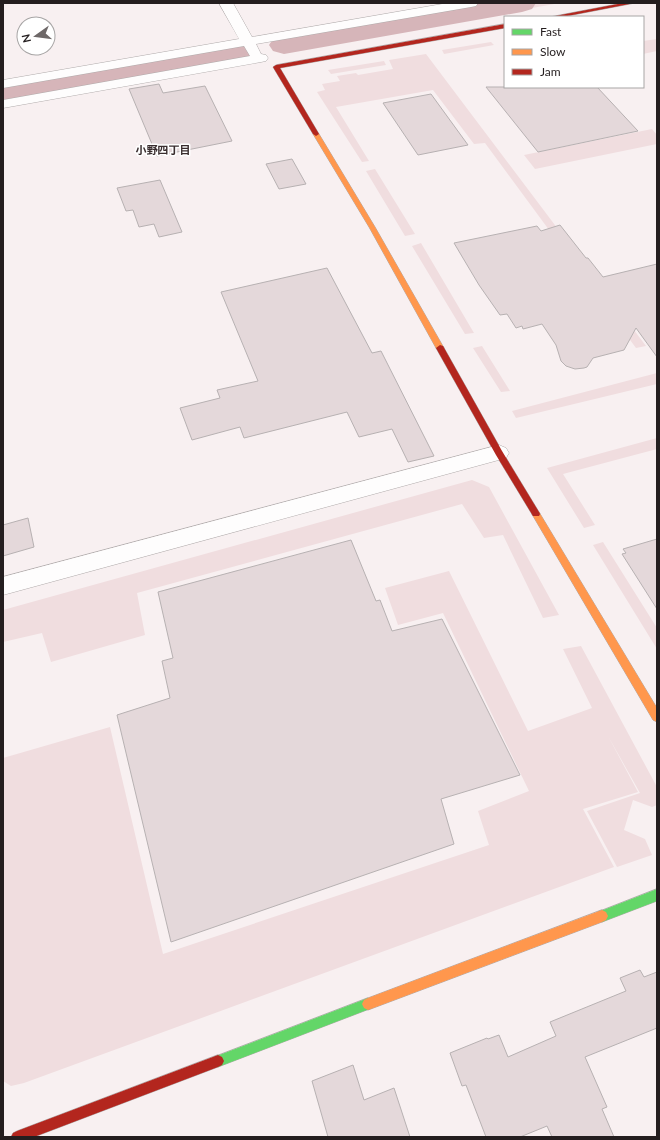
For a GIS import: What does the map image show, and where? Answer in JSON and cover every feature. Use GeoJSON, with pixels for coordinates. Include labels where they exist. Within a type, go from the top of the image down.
{"type":"FeatureCollection","features":[{"type":"Feature","properties":{"kind":"street"},"geometry":{"type":"LineString","coordinates":[[226,3],[248,42],[261,58],[276,67],[372,227],[499,453],[657,717]]}},
{"type":"Feature","properties":{"kind":"street"},"geometry":{"type":"LineString","coordinates":[[3,84],[471,3]]}},
{"type":"Feature","properties":{"kind":"street"},"geometry":{"type":"LineString","coordinates":[[560,16],[632,3]]}},
{"type":"Feature","properties":{"kind":"street"},"geometry":{"type":"LineString","coordinates":[[276,67],[504,26]]}},
{"type":"Feature","properties":{"kind":"street"},"geometry":{"type":"LineString","coordinates":[[3,104],[261,58]]}},
{"type":"Feature","properties":{"kind":"street"},"geometry":{"type":"LineString","coordinates":[[3,586],[499,453]]}},
{"type":"Feature","properties":{"kind":"street"},"geometry":{"type":"LineString","coordinates":[[17,1137],[657,895]]}},
{"type":"Feature","properties":{"kind":"shaded area"},"geometry":{"type":"Polygon","coordinates":[[[490,3],[560,3],[288,51],[281,40],[490,3]]]}},
{"type":"Feature","properties":{"kind":"shaded area"},"geometry":{"type":"Polygon","coordinates":[[[657,39],[657,51],[644,54],[644,41],[657,39]]]}},
{"type":"Feature","properties":{"kind":"shaded area"},"geometry":{"type":"Polygon","coordinates":[[[491,42],[494,45],[444,54],[442,50],[491,42]]]}},
{"type":"Feature","properties":{"kind":"shaded area"},"geometry":{"type":"Polygon","coordinates":[[[426,54],[646,346],[636,348],[485,143],[474,144],[433,90],[336,107],[369,161],[362,162],[317,92],[325,90],[322,84],[340,81],[337,76],[356,73],[358,75],[393,69],[389,60],[426,54]]]}},
{"type":"Feature","properties":{"kind":"shaded area"},"geometry":{"type":"Polygon","coordinates":[[[384,61],[386,65],[331,74],[328,70],[384,61]]]}},
{"type":"Feature","properties":{"kind":"shaded area"},"geometry":{"type":"Polygon","coordinates":[[[652,129],[657,135],[657,144],[535,169],[524,155],[652,129]]]}},
{"type":"Feature","properties":{"kind":"shaded area"},"geometry":{"type":"Polygon","coordinates":[[[375,169],[415,234],[405,236],[366,171],[375,169]]]}},
{"type":"Feature","properties":{"kind":"shaded area"},"geometry":{"type":"Polygon","coordinates":[[[421,243],[474,333],[465,334],[412,246],[421,243]]]}},
{"type":"Feature","properties":{"kind":"shaded area"},"geometry":{"type":"Polygon","coordinates":[[[482,346],[510,391],[501,392],[473,348],[482,346]]]}},
{"type":"Feature","properties":{"kind":"shaded area"},"geometry":{"type":"Polygon","coordinates":[[[657,373],[657,384],[516,418],[512,411],[657,373]]]}},
{"type":"Feature","properties":{"kind":"shaded area"},"geometry":{"type":"Polygon","coordinates":[[[657,438],[657,449],[563,474],[595,525],[584,528],[547,468],[657,438]]]}},
{"type":"Feature","properties":{"kind":"shaded area"},"geometry":{"type":"Polygon","coordinates":[[[472,480],[489,487],[559,615],[543,618],[503,535],[484,538],[462,504],[137,593],[145,635],[51,662],[42,633],[3,642],[3,610],[472,480]]]}},
{"type":"Feature","properties":{"kind":"shaded area"},"geometry":{"type":"Polygon","coordinates":[[[603,542],[657,628],[657,649],[593,545],[603,542]]]}},
{"type":"Feature","properties":{"kind":"shaded area"},"geometry":{"type":"Polygon","coordinates":[[[449,571],[528,731],[592,708],[563,649],[581,646],[657,787],[657,805],[652,807],[633,800],[624,830],[645,839],[652,855],[617,867],[587,811],[640,793],[608,736],[638,792],[583,809],[614,867],[24,1083],[11,1086],[3,1081],[3,758],[110,727],[163,954],[489,845],[478,811],[529,791],[443,613],[398,625],[385,588],[449,571]]]}},
{"type":"Feature","properties":{"kind":"building"},"geometry":{"type":"Polygon","coordinates":[[[159,84],[163,93],[205,86],[232,141],[157,156],[129,89],[159,84]]]}},
{"type":"Feature","properties":{"kind":"building"},"geometry":{"type":"Polygon","coordinates":[[[486,87],[598,88],[638,131],[538,152],[486,87]]]}},
{"type":"Feature","properties":{"kind":"building"},"geometry":{"type":"Polygon","coordinates":[[[431,94],[468,145],[418,155],[383,103],[431,94]]]}},
{"type":"Feature","properties":{"kind":"building"},"geometry":{"type":"Polygon","coordinates":[[[292,159],[306,184],[279,189],[266,164],[292,159]]]}},
{"type":"Feature","properties":{"kind":"building"},"geometry":{"type":"Polygon","coordinates":[[[160,180],[182,232],[159,237],[154,224],[139,227],[133,210],[126,211],[117,188],[160,180]]]}},
{"type":"Feature","properties":{"kind":"building"},"geometry":{"type":"Polygon","coordinates":[[[560,225],[603,277],[657,264],[657,357],[636,328],[624,350],[593,358],[587,367],[584,368],[575,369],[566,366],[561,361],[556,345],[542,324],[523,329],[522,326],[516,328],[507,314],[500,315],[479,285],[454,243],[537,226],[541,231],[560,225]]]}},
{"type":"Feature","properties":{"kind":"building"},"geometry":{"type":"Polygon","coordinates":[[[327,268],[372,353],[381,351],[434,456],[408,462],[392,429],[359,437],[347,412],[244,438],[240,427],[192,440],[180,408],[220,398],[217,390],[258,381],[221,292],[327,268]]]}},
{"type":"Feature","properties":{"kind":"building"},"geometry":{"type":"Polygon","coordinates":[[[28,518],[34,547],[3,556],[3,525],[28,518]]]}},
{"type":"Feature","properties":{"kind":"building"},"geometry":{"type":"Polygon","coordinates":[[[657,539],[657,609],[622,554],[626,553],[623,549],[657,539]]]}},
{"type":"Feature","properties":{"kind":"building"},"geometry":{"type":"Polygon","coordinates":[[[351,540],[376,601],[380,600],[392,631],[442,619],[520,775],[441,799],[454,844],[171,942],[117,715],[170,698],[162,661],[173,658],[158,592],[351,540]]]}},
{"type":"Feature","properties":{"kind":"building"},"geometry":{"type":"Polygon","coordinates":[[[640,970],[644,977],[657,972],[657,1028],[585,1057],[607,1107],[602,1109],[614,1137],[552,1137],[547,1126],[520,1137],[486,1137],[466,1085],[462,1086],[450,1053],[487,1038],[488,1039],[499,1035],[508,1057],[556,1036],[550,1022],[626,991],[620,978],[640,970]]]}},
{"type":"Feature","properties":{"kind":"building"},"geometry":{"type":"Polygon","coordinates":[[[353,1065],[364,1100],[394,1088],[410,1137],[328,1137],[312,1081],[353,1065]]]}},
{"type":"Feature","properties":{"kind":"waterway"},"geometry":{"type":"LineString","coordinates":[[284,45],[522,3]]}},
{"type":"Feature","properties":{"kind":"waterway"},"geometry":{"type":"LineString","coordinates":[[3,94],[240,53]]}},
{"type":"Feature","properties":{"kind":"traffic: fast"},"geometry":{"type":"LineString","coordinates":[[602,916],[657,895]]}},
{"type":"Feature","properties":{"kind":"traffic: fast"},"geometry":{"type":"LineString","coordinates":[[218,1061],[368,1004]]}},
{"type":"Feature","properties":{"kind":"traffic: slow"},"geometry":{"type":"LineString","coordinates":[[316,134],[372,227],[440,348]]}},
{"type":"Feature","properties":{"kind":"traffic: slow"},"geometry":{"type":"LineString","coordinates":[[536,514],[657,717]]}},
{"type":"Feature","properties":{"kind":"traffic: slow"},"geometry":{"type":"LineString","coordinates":[[368,1004],[602,916]]}},
{"type":"Feature","properties":{"kind":"traffic: jam"},"geometry":{"type":"LineString","coordinates":[[559,16],[632,3]]}},
{"type":"Feature","properties":{"kind":"traffic: jam"},"geometry":{"type":"LineString","coordinates":[[316,134],[276,67],[504,26]]}},
{"type":"Feature","properties":{"kind":"traffic: jam"},"geometry":{"type":"LineString","coordinates":[[440,348],[499,453],[536,514]]}},
{"type":"Feature","properties":{"kind":"traffic: jam"},"geometry":{"type":"LineString","coordinates":[[17,1137],[218,1061]]}},
{"type":"Feature","properties":{"kind":"district","name":"小野四丁目"},"geometry":{"type":"Point","coordinates":[163,149]}}]}
